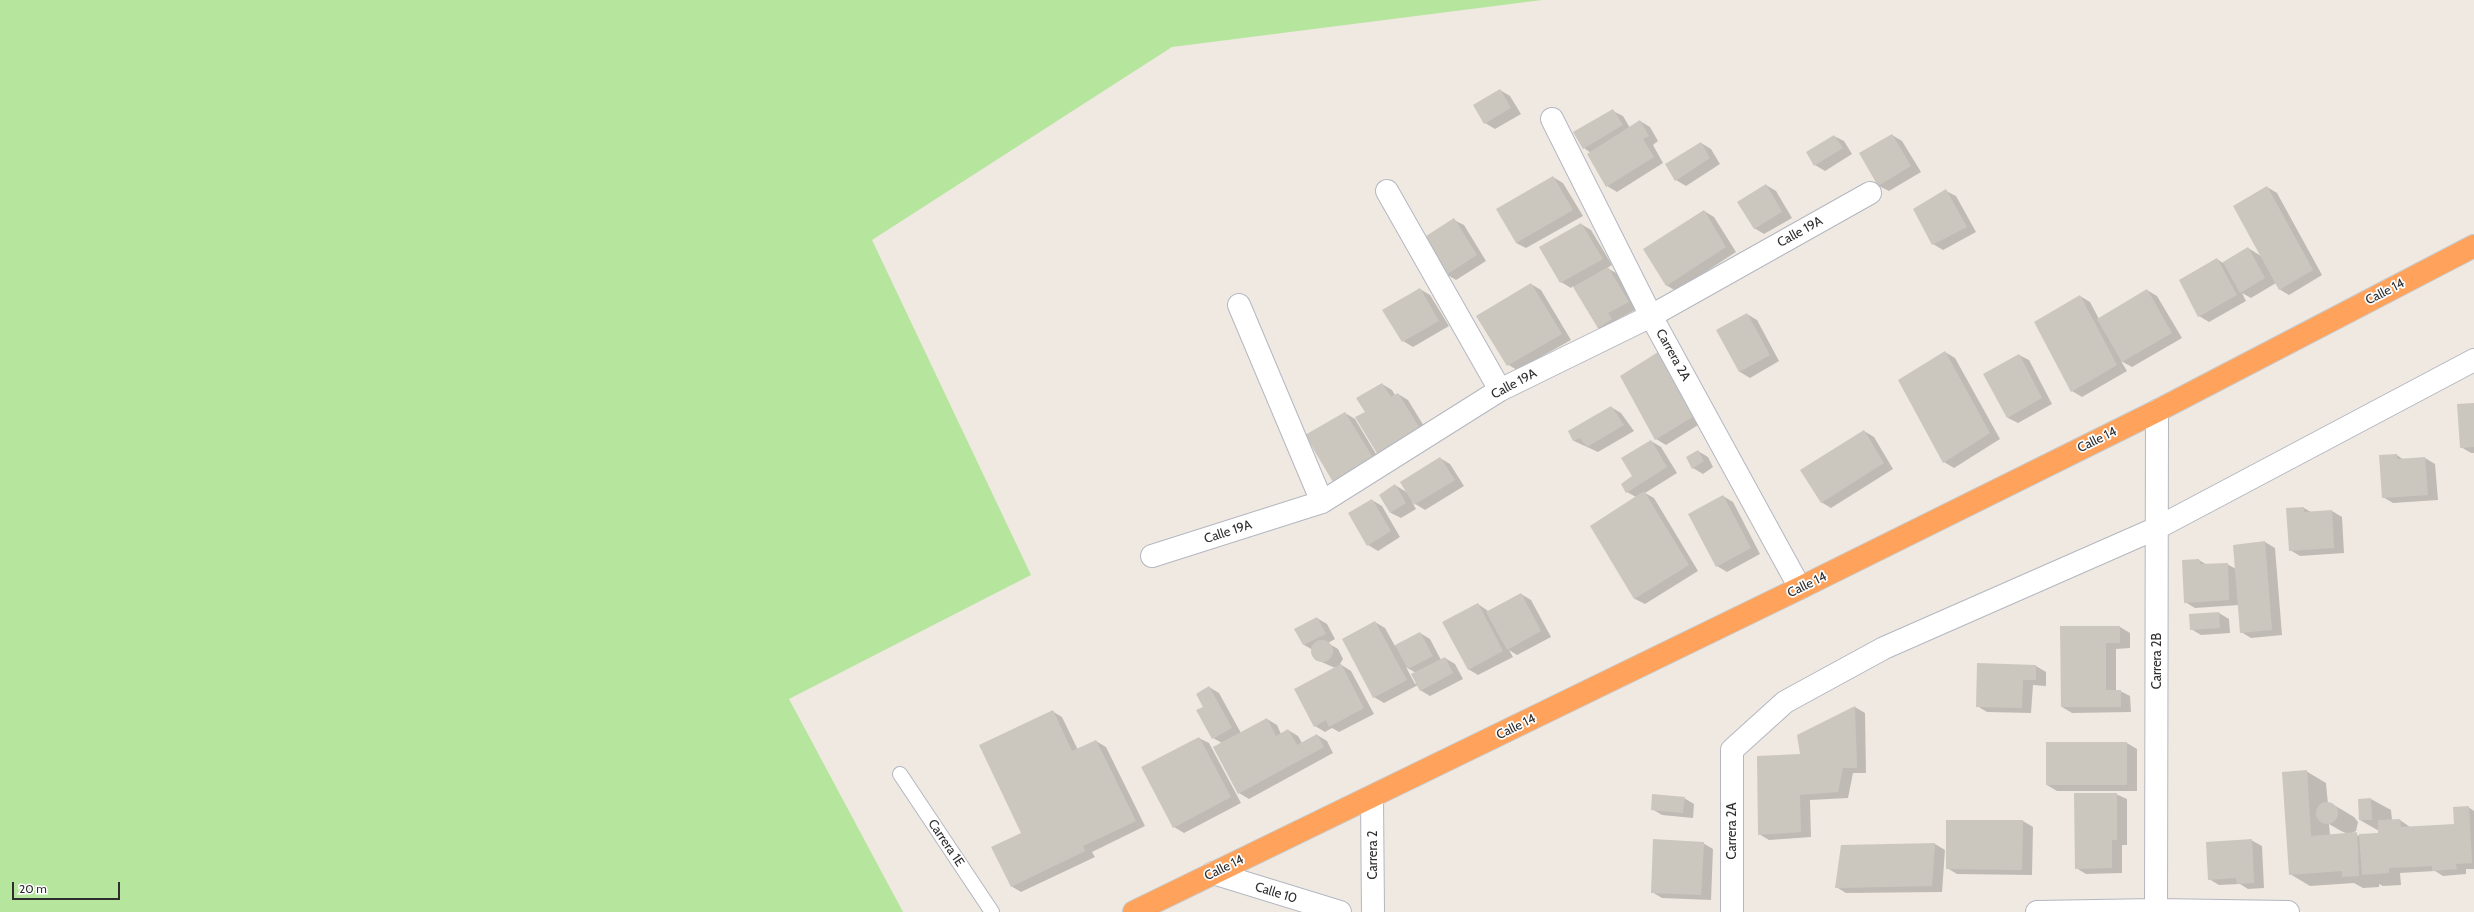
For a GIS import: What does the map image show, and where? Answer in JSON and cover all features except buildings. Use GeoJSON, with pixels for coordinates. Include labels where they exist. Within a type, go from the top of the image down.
{"type":"FeatureCollection","features":[{"type":"Feature","properties":{"kind":"highway","name":"Calle 14"},"geometry":{"type":"LineString","coordinates":[[1134,912],[1372,798],[2157,411],[2474,246]]}},
{"type":"Feature","properties":{"kind":"street","name":"Carrera 2A"},"geometry":{"type":"LineString","coordinates":[[1552,119],[1651,316],[1800,588]]}},
{"type":"Feature","properties":{"kind":"street"},"geometry":{"type":"LineString","coordinates":[[1387,191],[1500,390]]}},
{"type":"Feature","properties":{"kind":"street","name":"Calle 19A"},"geometry":{"type":"LineString","coordinates":[[1152,556],[1322,502],[1500,390],[1651,316],[1870,193]]}},
{"type":"Feature","properties":{"kind":"street"},"geometry":{"type":"LineString","coordinates":[[1239,305],[1322,502]]}},
{"type":"Feature","properties":{"kind":"street"},"geometry":{"type":"LineString","coordinates":[[2157,528],[2474,360]]}},
{"type":"Feature","properties":{"kind":"street","name":"Carrera 2B"},"geometry":{"type":"LineString","coordinates":[[2156,911],[2157,411]]}},
{"type":"Feature","properties":{"kind":"street","name":"Carrera 2A"},"geometry":{"type":"LineString","coordinates":[[1732,912],[1732,750],[1784,702],[1884,648],[2157,528]]}},
{"type":"Feature","properties":{"kind":"street","name":"Carrera 2"},"geometry":{"type":"LineString","coordinates":[[1372,798],[1373,912]]}},
{"type":"Feature","properties":{"kind":"street","name":"Calle 10"},"geometry":{"type":"LineString","coordinates":[[1213,874],[1340,912]]}},
{"type":"Feature","properties":{"kind":"street"},"geometry":{"type":"LineString","coordinates":[[2037,912],[2288,912]]}},
{"type":"Feature","properties":{"kind":"lane","name":"Carrera 1E"},"geometry":{"type":"LineString","coordinates":[[900,774],[992,912]]}},
{"type":"Feature","properties":{"kind":"green space"},"geometry":{"type":"Polygon","coordinates":[[[0,0],[1542,0],[1172,47],[872,240],[1031,575],[789,699],[903,912],[0,912],[0,0]]]}}]}
